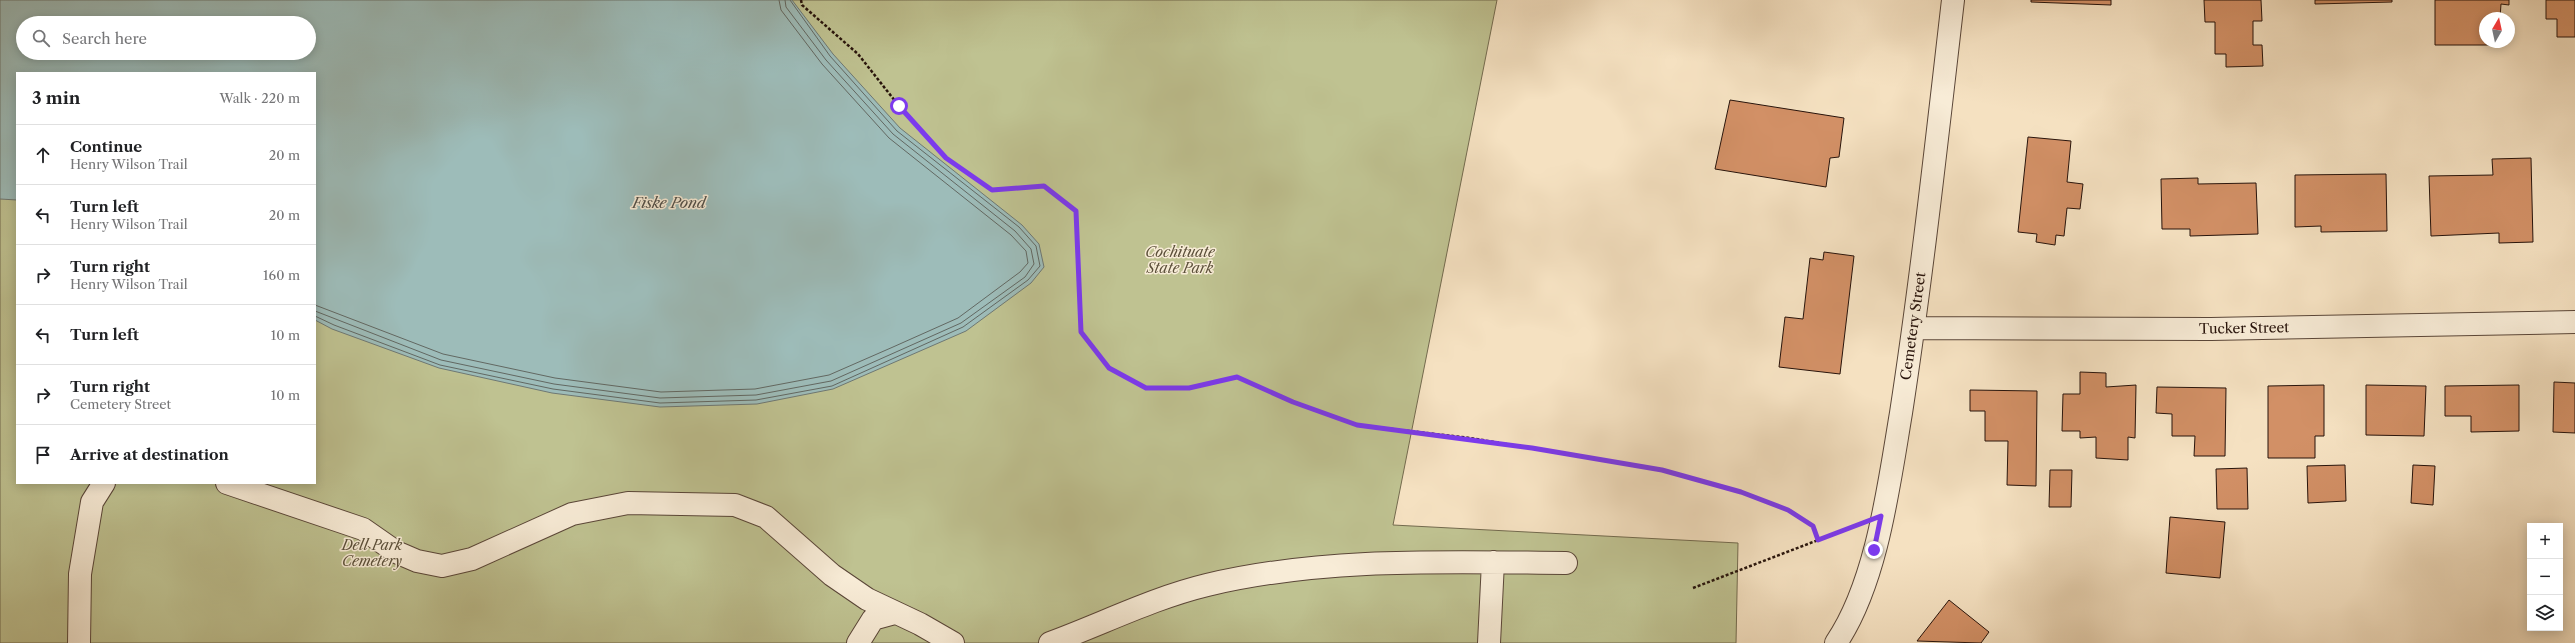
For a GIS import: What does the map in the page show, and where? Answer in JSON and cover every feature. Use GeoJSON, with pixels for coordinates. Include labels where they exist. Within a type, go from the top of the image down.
{"type":"FeatureCollection","features":[{"type":"Feature","properties":{"kind":"street","name":"Cemetery Street"},"geometry":{"type":"LineString","coordinates":[[1836,643],[1850,622],[1874,550],[1892,468],[1914,328],[1953,0]]}},
{"type":"Feature","properties":{"kind":"street","name":"Tucker Street"},"geometry":{"type":"LineString","coordinates":[[1914,328],[2211,329],[2575,322]]}},
{"type":"Feature","properties":{"kind":"street"},"geometry":{"type":"LineString","coordinates":[[79,643],[80,574],[92,502],[103,484]]}},
{"type":"Feature","properties":{"kind":"street"},"geometry":{"type":"LineString","coordinates":[[230,484],[363,529],[396,552],[417,561],[442,566],[472,559],[572,514],[628,503],[735,505],[766,517],[832,575],[866,599],[920,624],[954,643]]}},
{"type":"Feature","properties":{"kind":"street"},"geometry":{"type":"LineString","coordinates":[[1050,643],[1152,603],[1206,585],[1273,573],[1364,562],[1566,563]]}},
{"type":"Feature","properties":{"kind":"street"},"geometry":{"type":"LineString","coordinates":[[1489,643],[1493,562]]}},
{"type":"Feature","properties":{"kind":"street"},"geometry":{"type":"LineString","coordinates":[[858,643],[873,619],[895,613]]}},
{"type":"Feature","properties":{"kind":"path"},"geometry":{"type":"LineString","coordinates":[[801,0],[802,5],[858,54],[899,106],[946,158],[992,190],[1044,186],[1076,211],[1081,332],[1109,368],[1146,388],[1189,388],[1237,377],[1293,402],[1357,425],[1485,440],[1662,470],[1741,492],[1788,510],[1813,526],[1818,540]]}},
{"type":"Feature","properties":{"kind":"path"},"geometry":{"type":"LineString","coordinates":[[1694,588],[1881,516]]}},
{"type":"Feature","properties":{"kind":"green space","name":"Cochituate State Park"},"geometry":{"type":"Polygon","coordinates":[[[0,0],[1497,0],[1393,525],[1738,543],[1736,643],[0,643],[0,0]]]}},
{"type":"Feature","properties":{"kind":"water","name":"Fiske Pond"},"geometry":{"type":"Polygon","coordinates":[[[0,0],[792,0],[833,54],[900,128],[1022,225],[1039,244],[1044,267],[1031,283],[966,331],[833,389],[757,404],[660,407],[552,393],[439,368],[332,329],[316,321],[316,72],[16,72],[16,200],[0,199],[0,0]]]}},
{"type":"Feature","properties":{"kind":"building"},"geometry":{"type":"Polygon","coordinates":[[[2031,0],[2111,0],[2111,5],[2031,2],[2031,0]]]}},
{"type":"Feature","properties":{"kind":"building"},"geometry":{"type":"Polygon","coordinates":[[[2204,0],[2261,0],[2262,21],[2253,21],[2253,45],[2262,45],[2263,66],[2226,67],[2226,54],[2215,54],[2215,22],[2205,22],[2204,0]]]}},
{"type":"Feature","properties":{"kind":"building"},"geometry":{"type":"Polygon","coordinates":[[[2315,0],[2392,0],[2392,2],[2315,4],[2315,0]]]}},
{"type":"Feature","properties":{"kind":"building"},"geometry":{"type":"Polygon","coordinates":[[[2435,0],[2509,0],[2509,5],[2501,4],[2500,12],[2479,12],[2479,45],[2435,45],[2435,0]]]}},
{"type":"Feature","properties":{"kind":"building"},"geometry":{"type":"Polygon","coordinates":[[[2546,0],[2575,0],[2575,37],[2557,37],[2557,19],[2546,19],[2546,0]]]}},
{"type":"Feature","properties":{"kind":"building"},"geometry":{"type":"Polygon","coordinates":[[[1730,100],[1844,118],[1839,157],[1830,158],[1826,187],[1715,169],[1730,100]]]}},
{"type":"Feature","properties":{"kind":"building"},"geometry":{"type":"Polygon","coordinates":[[[2028,137],[2071,141],[2067,182],[2083,184],[2080,209],[2067,208],[2064,236],[2056,235],[2055,245],[2036,242],[2037,234],[2018,232],[2028,137]]]}},
{"type":"Feature","properties":{"kind":"building"},"geometry":{"type":"Polygon","coordinates":[[[2531,158],[2533,242],[2499,243],[2499,233],[2431,236],[2429,176],[2493,175],[2492,159],[2531,158]]]}},
{"type":"Feature","properties":{"kind":"building"},"geometry":{"type":"Polygon","coordinates":[[[2386,174],[2387,231],[2321,232],[2321,226],[2295,227],[2295,175],[2386,174]]]}},
{"type":"Feature","properties":{"kind":"building"},"geometry":{"type":"Polygon","coordinates":[[[2198,178],[2198,184],[2256,183],[2258,234],[2190,236],[2190,229],[2162,229],[2161,179],[2198,178]]]}},
{"type":"Feature","properties":{"kind":"building"},"geometry":{"type":"Polygon","coordinates":[[[1824,252],[1854,256],[1840,374],[1779,367],[1785,317],[1803,319],[1810,258],[1823,260],[1824,252]]]}},
{"type":"Feature","properties":{"kind":"building"},"geometry":{"type":"Polygon","coordinates":[[[2080,372],[2106,373],[2106,387],[2136,385],[2135,438],[2128,437],[2128,460],[2096,458],[2096,437],[2080,438],[2080,431],[2062,431],[2063,394],[2080,394],[2080,372]]]}},
{"type":"Feature","properties":{"kind":"building"},"geometry":{"type":"Polygon","coordinates":[[[2554,382],[2575,383],[2575,433],[2553,432],[2554,382]]]}},
{"type":"Feature","properties":{"kind":"building"},"geometry":{"type":"Polygon","coordinates":[[[2324,385],[2324,436],[2315,436],[2315,458],[2268,458],[2268,386],[2324,385]]]}},
{"type":"Feature","properties":{"kind":"building"},"geometry":{"type":"Polygon","coordinates":[[[2366,385],[2426,386],[2424,436],[2366,435],[2366,385]]]}},
{"type":"Feature","properties":{"kind":"building"},"geometry":{"type":"Polygon","coordinates":[[[2519,385],[2519,431],[2471,432],[2471,416],[2445,416],[2445,386],[2519,385]]]}},
{"type":"Feature","properties":{"kind":"building"},"geometry":{"type":"Polygon","coordinates":[[[2157,387],[2226,388],[2225,456],[2194,456],[2195,436],[2172,436],[2172,414],[2156,413],[2157,387]]]}},
{"type":"Feature","properties":{"kind":"building"},"geometry":{"type":"Polygon","coordinates":[[[1970,390],[2037,391],[2036,486],[2007,485],[2008,441],[1985,441],[1985,411],[1970,411],[1970,390]]]}},
{"type":"Feature","properties":{"kind":"building"},"geometry":{"type":"Polygon","coordinates":[[[2345,465],[2346,501],[2308,503],[2307,466],[2345,465]]]}},
{"type":"Feature","properties":{"kind":"building"},"geometry":{"type":"Polygon","coordinates":[[[2413,465],[2435,466],[2433,505],[2411,503],[2413,465]]]}},
{"type":"Feature","properties":{"kind":"building"},"geometry":{"type":"Polygon","coordinates":[[[2247,468],[2248,509],[2217,509],[2216,469],[2247,468]]]}},
{"type":"Feature","properties":{"kind":"building"},"geometry":{"type":"Polygon","coordinates":[[[2050,470],[2072,470],[2071,507],[2049,507],[2050,470]]]}},
{"type":"Feature","properties":{"kind":"building"},"geometry":{"type":"Polygon","coordinates":[[[2170,517],[2225,522],[2220,578],[2166,573],[2170,517]]]}},
{"type":"Feature","properties":{"kind":"building"},"geometry":{"type":"Polygon","coordinates":[[[1949,600],[1989,632],[1981,643],[1917,641],[1949,600]]]}},
{"type":"Feature","properties":{"kind":"route"},"geometry":{"type":"LineString","coordinates":[[899,106],[946,158],[992,190],[1044,186],[1076,211],[1081,332],[1109,368],[1146,388],[1189,388],[1237,377],[1293,402],[1357,425],[1470,438],[1662,470],[1741,492],[1788,510],[1813,526],[1818,540],[1881,516],[1874,550]]}},
{"type":"Feature","properties":{"kind":"park label","name":"Dell Park Cemetery"},"geometry":{"type":"Point","coordinates":[372,554]}}]}
